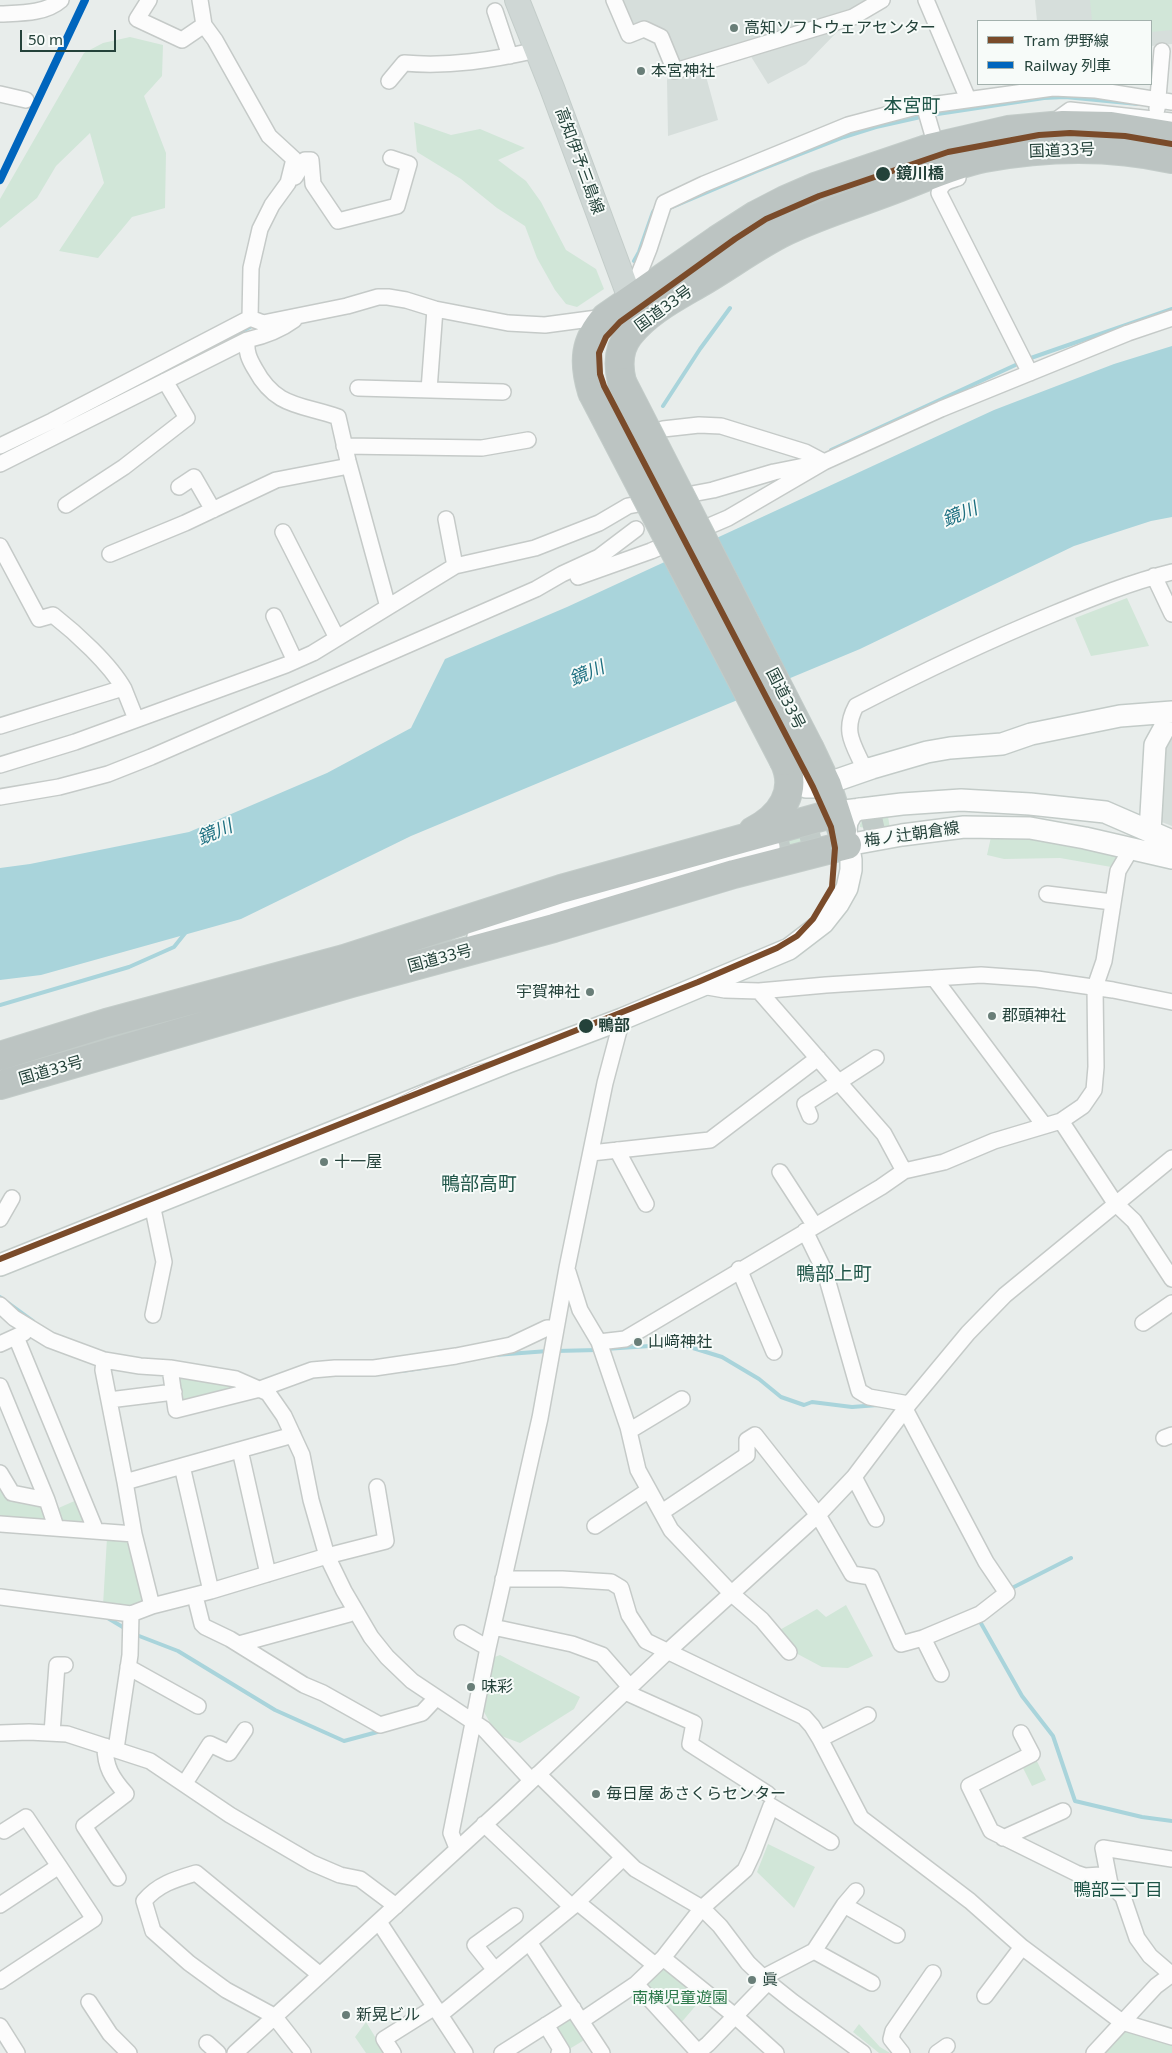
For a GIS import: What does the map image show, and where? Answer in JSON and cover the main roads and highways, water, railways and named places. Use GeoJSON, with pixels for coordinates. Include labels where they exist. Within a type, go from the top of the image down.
{"type":"FeatureCollection","features":[{"type":"Feature","properties":{"kind":"highway","name":"国道33号"},"geometry":{"type":"LineString","coordinates":[[732,842],[768,823],[785,801],[790,785],[790,772],[592,392],[587,376],[586,361],[589,344],[596,328],[606,317],[637,305],[675,296],[785,231],[848,205],[931,131],[1008,130],[1046,126],[1110,126],[1162,112]]}},
{"type":"Feature","properties":{"kind":"highway","name":"国道33号"},"geometry":{"type":"LineString","coordinates":[[931,131],[982,158],[1080,147],[1124,150],[1172,159]]}},
{"type":"Feature","properties":{"kind":"highway","name":"国道33号"},"geometry":{"type":"LineString","coordinates":[[0,1056],[106,1023],[554,928],[734,874],[847,846],[841,812],[622,382],[619,369],[621,350],[628,337],[637,305]]}},
{"type":"Feature","properties":{"kind":"highway"},"geometry":{"type":"LineString","coordinates":[[790,772],[841,812]]}},
{"type":"Feature","properties":{"kind":"highway","name":"国道33号"},"geometry":{"type":"LineString","coordinates":[[0,1085],[348,971],[561,889],[841,812]]}},
{"type":"Feature","properties":{"kind":"main road","name":"高知伊予三島線"},"geometry":{"type":"LineString","coordinates":[[517,0],[637,305]]}},
{"type":"Feature","properties":{"kind":"main road"},"geometry":{"type":"LineString","coordinates":[[790,772],[806,787],[817,788],[865,770],[927,752],[950,748],[1002,744],[1032,734],[1120,716],[1172,713]]}},
{"type":"Feature","properties":{"kind":"main road"},"geometry":{"type":"LineString","coordinates":[[1150,832],[1155,745],[1172,713]]}},
{"type":"Feature","properties":{"kind":"main road","name":"梅ノ辻朝倉線"},"geometry":{"type":"LineString","coordinates":[[841,812],[902,804],[961,800],[1030,804],[1105,812],[1150,832],[1171,850]]}},
{"type":"Feature","properties":{"kind":"main road"},"geometry":{"type":"LineString","coordinates":[[889,819],[960,812],[993,811],[1097,826],[1171,850]]}},
{"type":"Feature","properties":{"kind":"main road","name":"梅ノ辻朝倉線"},"geometry":{"type":"LineString","coordinates":[[1,1261],[152,1204],[508,1062],[622,1019],[789,949],[823,923],[838,904],[847,888],[851,860],[847,846],[902,835],[964,827],[1030,828],[1131,849],[1171,850]]}},
{"type":"Feature","properties":{"kind":"main road"},"geometry":{"type":"LineString","coordinates":[[348,971],[769,847]]}},
{"type":"Feature","properties":{"kind":"water","name":"鏡川"},"geometry":{"type":"Polygon","coordinates":[[[1172,346],[1172,517],[1151,521],[1074,546],[860,649],[411,836],[241,919],[41,975],[0,980],[0,868],[30,864],[189,832],[327,773],[411,728],[445,659],[567,607],[994,410],[1114,364],[1172,346]]]}},
{"type":"Feature","properties":{"kind":"waterway"},"geometry":{"type":"LineString","coordinates":[[931,115],[1044,98],[1065,97],[1138,104]]}},
{"type":"Feature","properties":{"kind":"waterway"},"geometry":{"type":"LineString","coordinates":[[670,208],[844,137],[876,127],[925,116]]}},
{"type":"Feature","properties":{"kind":"waterway"},"geometry":{"type":"LineString","coordinates":[[634,261],[656,208]]}},
{"type":"Feature","properties":{"kind":"waterway"},"geometry":{"type":"LineString","coordinates":[[663,406],[700,349],[730,308]]}},
{"type":"Feature","properties":{"kind":"waterway"},"geometry":{"type":"LineString","coordinates":[[1028,359],[1172,309]]}},
{"type":"Feature","properties":{"kind":"waterway"},"geometry":{"type":"LineString","coordinates":[[165,373],[250,327]]}},
{"type":"Feature","properties":{"kind":"waterway"},"geometry":{"type":"LineString","coordinates":[[831,450],[1022,362]]}},
{"type":"Feature","properties":{"kind":"waterway"},"geometry":{"type":"LineString","coordinates":[[0,1005],[129,967],[174,947],[186,932]]}},
{"type":"Feature","properties":{"kind":"waterway"},"geometry":{"type":"LineString","coordinates":[[0,1297],[33,1321]]}},
{"type":"Feature","properties":{"kind":"waterway"},"geometry":{"type":"LineString","coordinates":[[605,1349],[680,1344],[722,1357],[759,1379],[781,1397],[804,1405],[812,1402],[852,1407],[878,1405]]}},
{"type":"Feature","properties":{"kind":"waterway"},"geometry":{"type":"LineString","coordinates":[[555,1351],[598,1350]]}},
{"type":"Feature","properties":{"kind":"waterway"},"geometry":{"type":"LineString","coordinates":[[495,1355],[548,1351]]}},
{"type":"Feature","properties":{"kind":"waterway"},"geometry":{"type":"LineString","coordinates":[[401,1371],[429,1367]]}},
{"type":"Feature","properties":{"kind":"waterway"},"geometry":{"type":"LineString","coordinates":[[1010,1589],[1071,1558]]}},
{"type":"Feature","properties":{"kind":"waterway"},"geometry":{"type":"LineString","coordinates":[[106,1617],[126,1629]]}},
{"type":"Feature","properties":{"kind":"waterway"},"geometry":{"type":"LineString","coordinates":[[978,1618],[1022,1696],[1053,1736],[1075,1801],[1142,1817],[1172,1821]]}},
{"type":"Feature","properties":{"kind":"waterway"},"geometry":{"type":"LineString","coordinates":[[134,1634],[178,1651],[275,1710],[344,1741],[381,1731]]}},
{"type":"Feature","properties":{"kind":"tunnel"},"geometry":{"type":"LineString","coordinates":[[769,847],[889,819]]}},
{"type":"Feature","properties":{"kind":"tram line","name":"伊野線"},"geometry":{"type":"LineString","coordinates":[[0,1259],[698,982],[777,948],[797,936],[813,919],[832,887],[835,848],[831,827],[813,787],[604,386],[600,374],[599,353],[606,337],[620,322],[735,239],[766,219],[819,196],[948,152],[1039,135],[1070,133],[1125,136],[1172,144]]}},
{"type":"Feature","properties":{"kind":"tram line"},"geometry":{"type":"LineString","coordinates":[[382,1107],[442,1077],[473,1066],[506,1058]]}},
{"type":"Feature","properties":{"kind":"rail line","name":"列車"},"geometry":{"type":"LineString","coordinates":[[0,180],[85,0]]}},
{"type":"Feature","properties":{"kind":"place","name":"高知ソフトウェアセンター"},"geometry":{"type":"Point","coordinates":[734,28]}},
{"type":"Feature","properties":{"kind":"place","name":"本宮神社"},"geometry":{"type":"Point","coordinates":[641,71]}},
{"type":"Feature","properties":{"kind":"place","name":"鏡川橋"},"geometry":{"type":"Point","coordinates":[883,174]}},
{"type":"Feature","properties":{"kind":"place","name":"宇賀神社"},"geometry":{"type":"Point","coordinates":[590,992]}},
{"type":"Feature","properties":{"kind":"place","name":"郡頭神社"},"geometry":{"type":"Point","coordinates":[992,1016]}},
{"type":"Feature","properties":{"kind":"place","name":"鴨部"},"geometry":{"type":"Point","coordinates":[586,1026]}},
{"type":"Feature","properties":{"kind":"place","name":"十一屋"},"geometry":{"type":"Point","coordinates":[324,1162]}},
{"type":"Feature","properties":{"kind":"place","name":"山﨑神社"},"geometry":{"type":"Point","coordinates":[638,1342]}},
{"type":"Feature","properties":{"kind":"place","name":"味彩"},"geometry":{"type":"Point","coordinates":[471,1687]}},
{"type":"Feature","properties":{"kind":"place","name":"毎日屋 あさくらセンター"},"geometry":{"type":"Point","coordinates":[596,1794]}},
{"type":"Feature","properties":{"kind":"place","name":"眞"},"geometry":{"type":"Point","coordinates":[752,1980]}},
{"type":"Feature","properties":{"kind":"place","name":"新晃ビル"},"geometry":{"type":"Point","coordinates":[346,2015]}},
{"type":"Feature","properties":{"kind":"district","name":"本宮町"},"geometry":{"type":"Point","coordinates":[912,107]}},
{"type":"Feature","properties":{"kind":"district","name":"鴨部高町"},"geometry":{"type":"Point","coordinates":[479,1185]}},
{"type":"Feature","properties":{"kind":"district","name":"鴨部上町"},"geometry":{"type":"Point","coordinates":[834,1275]}},
{"type":"Feature","properties":{"kind":"district","name":"鴨部三丁目"},"geometry":{"type":"Point","coordinates":[1118,1891]}},
{"type":"Feature","properties":{"kind":"park label","name":"南横児童遊園"},"geometry":{"type":"Point","coordinates":[680,1998]}}]}
